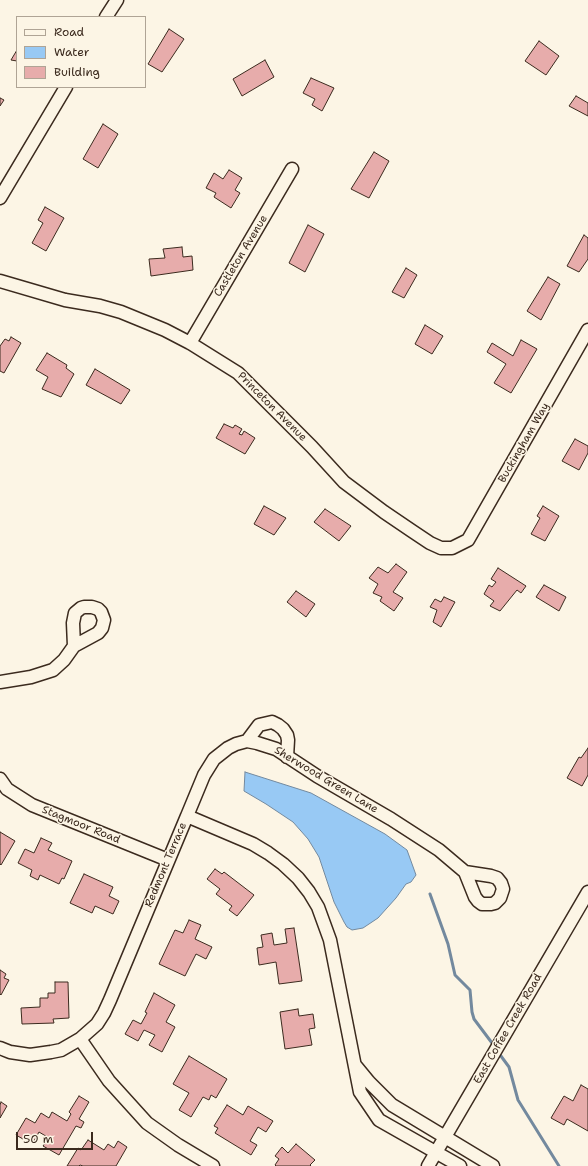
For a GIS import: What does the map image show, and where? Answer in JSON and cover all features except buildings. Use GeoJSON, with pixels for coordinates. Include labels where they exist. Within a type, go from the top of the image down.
{"type":"FeatureCollection","features":[{"type":"Feature","properties":{"kind":"street"},"geometry":{"type":"LineString","coordinates":[[107,16],[117,0]]}},
{"type":"Feature","properties":{"kind":"street"},"geometry":{"type":"LineString","coordinates":[[0,198],[65,88]]}},
{"type":"Feature","properties":{"kind":"street","name":"Castleton Avenue"},"geometry":{"type":"LineString","coordinates":[[190,343],[292,169]]}},
{"type":"Feature","properties":{"kind":"street","name":"Princeton Avenue"},"geometry":{"type":"LineString","coordinates":[[0,281],[65,300],[100,306],[121,312],[165,330],[190,343],[238,373],[312,447],[344,482],[384,512],[430,543],[442,548],[452,548]]}},
{"type":"Feature","properties":{"kind":"street","name":"Buckingham Way"},"geometry":{"type":"LineString","coordinates":[[452,548],[468,540],[588,330]]}},
{"type":"Feature","properties":{"kind":"street"},"geometry":{"type":"LineString","coordinates":[[0,682],[31,677],[53,670],[64,660],[74,646]]}},
{"type":"Feature","properties":{"kind":"street"},"geometry":{"type":"LineString","coordinates":[[187,816],[204,775],[214,759],[228,748],[246,741],[259,725],[272,722],[284,729],[288,740],[287,757]]}},
{"type":"Feature","properties":{"kind":"street","name":"Sherwood Green Lane"},"geometry":{"type":"LineString","coordinates":[[246,741],[267,745],[276,749],[439,850],[465,872]]}},
{"type":"Feature","properties":{"kind":"street","name":"Stagmoor Road"},"geometry":{"type":"LineString","coordinates":[[0,779],[8,789],[32,805],[168,860]]}},
{"type":"Feature","properties":{"kind":"street","name":"Redmont Terrace"},"geometry":{"type":"LineString","coordinates":[[0,1048],[21,1054],[40,1055],[61,1050],[80,1039],[97,1024],[104,1013],[187,816],[253,844],[268,853],[293,873],[310,892],[318,907],[330,940],[360,1092],[379,1120],[460,1166]]}},
{"type":"Feature","properties":{"kind":"street","name":"East Coffee Creek Road"},"geometry":{"type":"LineString","coordinates":[[428,1166],[588,892]]}},
{"type":"Feature","properties":{"kind":"street"},"geometry":{"type":"LineString","coordinates":[[80,1039],[110,1081],[147,1123],[178,1146],[213,1166]]}},
{"type":"Feature","properties":{"kind":"street","name":"Redmont Terrace"},"geometry":{"type":"LineString","coordinates":[[353,1062],[392,1105],[493,1166]]}},
{"type":"Feature","properties":{"kind":"street"},"geometry":{"type":"LineString","coordinates":[[379,1120],[392,1105]]}},
{"type":"Feature","properties":{"kind":"water"},"geometry":{"type":"Polygon","coordinates":[[[245,772],[311,793],[385,834],[407,850],[416,875],[411,882],[406,884],[378,918],[363,928],[352,930],[347,927],[334,902],[319,857],[308,839],[293,822],[244,791],[245,772]]]}},
{"type":"Feature","properties":{"kind":"waterway"},"geometry":{"type":"LineString","coordinates":[[430,894],[448,944],[455,975],[470,990],[474,1019],[495,1047]]}},
{"type":"Feature","properties":{"kind":"waterway"},"geometry":{"type":"LineString","coordinates":[[498,1052],[509,1067],[518,1100],[559,1166]]}}]}
